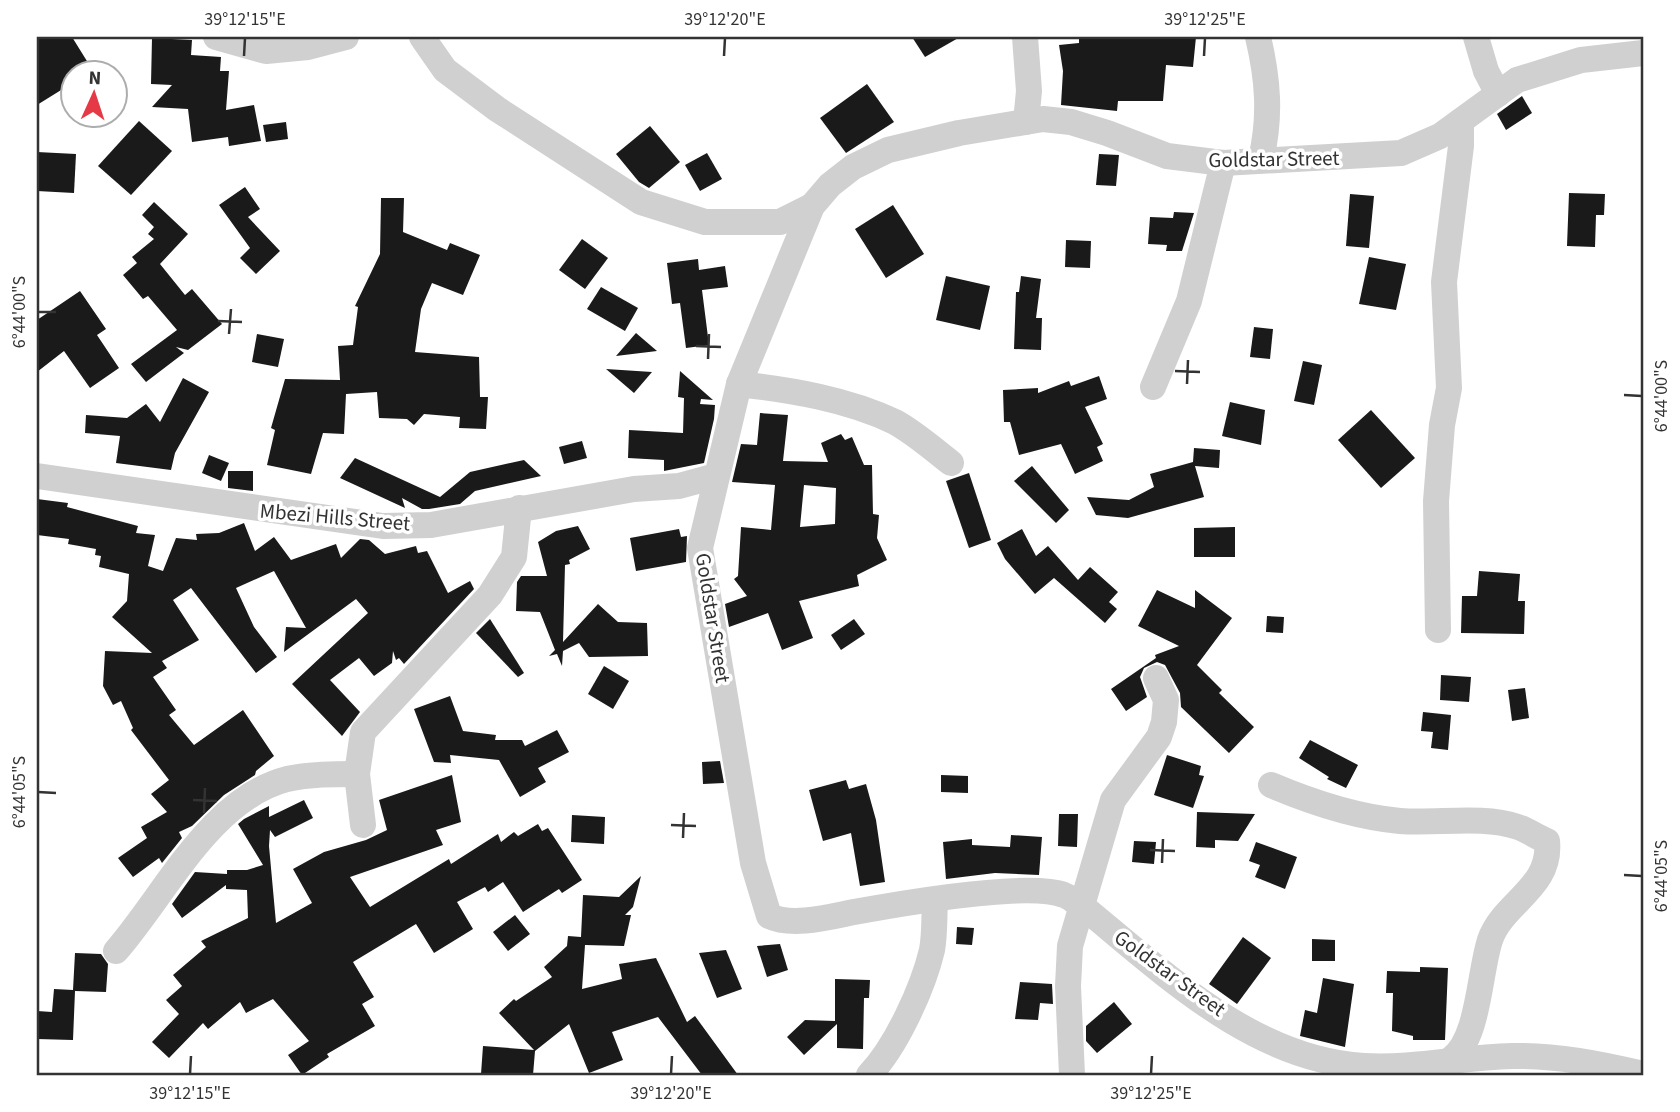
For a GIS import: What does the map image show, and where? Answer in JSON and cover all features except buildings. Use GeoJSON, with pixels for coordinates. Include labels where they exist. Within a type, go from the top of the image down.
{"type":"FeatureCollection","features":[{"type":"Feature","properties":{"kind":"street"},"geometry":{"type":"LineString","coordinates":[[216,37],[266,51],[308,47],[346,37]]}},
{"type":"Feature","properties":{"kind":"street"},"geometry":{"type":"LineString","coordinates":[[422,37],[445,70],[487,101],[641,202],[705,222],[780,222],[812,206]]}},
{"type":"Feature","properties":{"kind":"street"},"geometry":{"type":"LineString","coordinates":[[1025,37],[1029,91],[1026,122]]}},
{"type":"Feature","properties":{"kind":"street"},"geometry":{"type":"LineString","coordinates":[[1258,37],[1265,67],[1269,116],[1261,159]]}},
{"type":"Feature","properties":{"kind":"street"},"geometry":{"type":"LineString","coordinates":[[1476,37],[1486,71],[1497,94]]}},
{"type":"Feature","properties":{"kind":"street","name":"Goldstar Street"},"geometry":{"type":"LineString","coordinates":[[1643,53],[1570,63],[1517,80],[1420,147],[1401,153],[1338,159],[1261,159],[1223,163],[1167,156],[1071,122],[1043,119],[959,133],[888,150],[853,167],[830,185],[812,206],[739,384],[716,476],[701,561],[753,863],[764,907],[769,916],[779,921],[1018,891],[1046,891],[1065,895],[1082,906],[1180,986],[1276,1046],[1322,1067],[1514,1056],[1562,1059],[1643,1074]]}},
{"type":"Feature","properties":{"kind":"street"},"geometry":{"type":"LineString","coordinates":[[1438,630],[1436,501],[1442,425],[1449,388],[1444,282],[1461,146],[1461,121]]}},
{"type":"Feature","properties":{"kind":"street"},"geometry":{"type":"LineString","coordinates":[[1153,387],[1189,300],[1223,163]]}},
{"type":"Feature","properties":{"kind":"street"},"geometry":{"type":"LineString","coordinates":[[739,384],[778,388],[868,411],[896,423],[951,463]]}},
{"type":"Feature","properties":{"kind":"street","name":"Mbezi Hills Street"},"geometry":{"type":"LineString","coordinates":[[37,476],[383,526],[431,525],[634,489],[679,486],[716,476]]}},
{"type":"Feature","properties":{"kind":"street"},"geometry":{"type":"LineString","coordinates":[[363,825],[357,774],[363,732],[490,595],[514,557],[519,509]]}},
{"type":"Feature","properties":{"kind":"street"},"geometry":{"type":"LineString","coordinates":[[1072,1075],[1068,986],[1070,946],[1113,800],[1159,737],[1164,722],[1166,700],[1156,678]]}},
{"type":"Feature","properties":{"kind":"street"},"geometry":{"type":"LineString","coordinates":[[116,951],[210,827],[233,809],[286,779],[357,774]]}},
{"type":"Feature","properties":{"kind":"street"},"geometry":{"type":"LineString","coordinates":[[1271,785],[1298,797],[1399,821],[1507,825],[1546,841],[1547,862],[1491,938],[1470,1035],[1462,1051],[1451,1059]]}},
{"type":"Feature","properties":{"kind":"street"},"geometry":{"type":"LineString","coordinates":[[869,1075],[891,1045],[926,971],[933,946],[935,901]]}}]}
